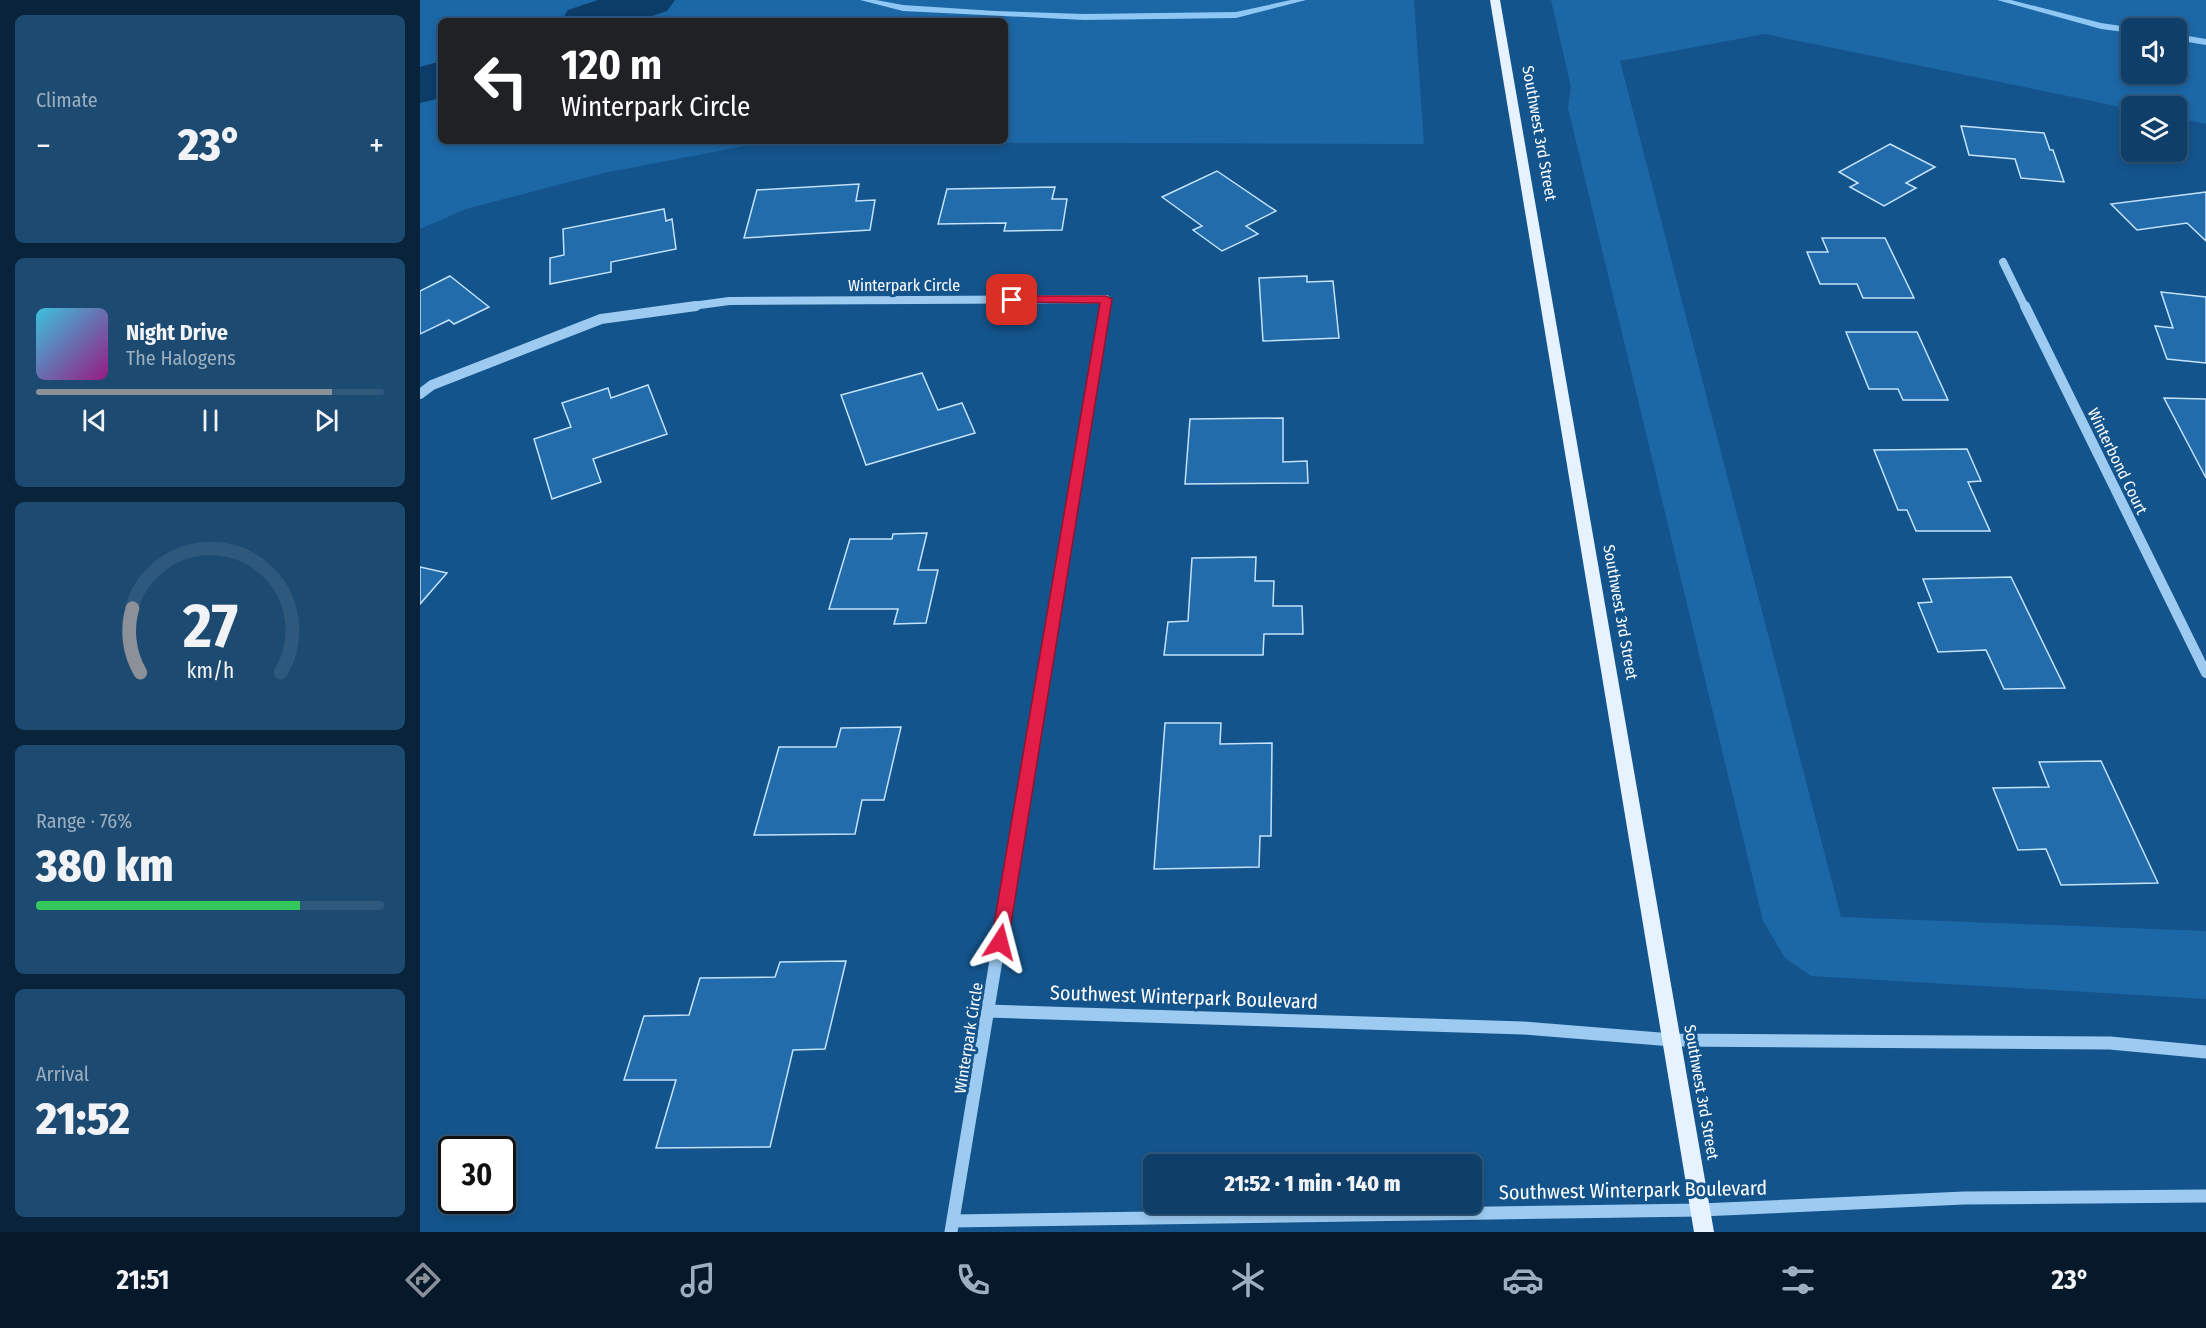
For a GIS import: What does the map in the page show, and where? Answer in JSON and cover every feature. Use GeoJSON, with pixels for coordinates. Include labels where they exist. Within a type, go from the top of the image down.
{"type":"FeatureCollection","features":[{"type":"Feature","properties":{"kind":"main road","name":"Southwest 3rd Street"},"geometry":{"type":"LineString","coordinates":[[1495,0],[1704,1232]]}},
{"type":"Feature","properties":{"kind":"street","name":"Winterbond Court"},"geometry":{"type":"LineString","coordinates":[[2003,262],[2206,673]]}},
{"type":"Feature","properties":{"kind":"street","name":"Winterpark Circle"},"geometry":{"type":"LineString","coordinates":[[420,394],[432,385],[601,319],[729,301],[1106,299],[952,1227]]}},
{"type":"Feature","properties":{"kind":"street","name":"Southwest Winterpark Boulevard"},"geometry":{"type":"LineString","coordinates":[[988,1011],[1523,1028],[1672,1040],[2110,1043],[2206,1052]]}},
{"type":"Feature","properties":{"kind":"street","name":"Southwest Winterpark Boulevard"},"geometry":{"type":"LineString","coordinates":[[952,1227],[1701,1210],[1964,1198],[2206,1196]]}},
{"type":"Feature","properties":{"kind":"shaded area"},"geometry":{"type":"Polygon","coordinates":[[[420,0],[1414,0],[1424,144],[1008,143],[1008,18],[438,18],[438,144],[755,144],[604,173],[466,209],[420,229],[420,0]]]}},
{"type":"Feature","properties":{"kind":"shaded area"},"geometry":{"type":"Polygon","coordinates":[[[1551,0],[2206,0],[2206,124],[2187,120],[2187,96],[2121,96],[2121,107],[1765,34],[1620,61],[1841,917],[2206,931],[2206,999],[1811,976],[1785,958],[1763,921],[1568,108],[1571,87],[1551,0]]]}},
{"type":"Feature","properties":{"kind":"building"},"geometry":{"type":"Polygon","coordinates":[[[1961,126],[2044,133],[2050,150],[2053,150],[2064,182],[2021,178],[2015,159],[1969,155],[1961,126]]]}},
{"type":"Feature","properties":{"kind":"building"},"geometry":{"type":"Polygon","coordinates":[[[1890,144],[1935,167],[1906,183],[1916,188],[1884,206],[1850,187],[1858,183],[1839,172],[1890,144]]]}},
{"type":"Feature","properties":{"kind":"building"},"geometry":{"type":"Polygon","coordinates":[[[1217,171],[1276,211],[1246,226],[1258,234],[1222,251],[1193,230],[1202,226],[1162,197],[1217,171]]]}},
{"type":"Feature","properties":{"kind":"building"},"geometry":{"type":"Polygon","coordinates":[[[859,184],[856,201],[875,200],[870,230],[744,238],[757,190],[859,184]]]}},
{"type":"Feature","properties":{"kind":"building"},"geometry":{"type":"Polygon","coordinates":[[[1055,187],[1052,199],[1067,199],[1062,230],[1004,231],[1006,223],[938,224],[947,189],[1055,187]]]}},
{"type":"Feature","properties":{"kind":"building"},"geometry":{"type":"Polygon","coordinates":[[[2206,192],[2206,241],[2187,223],[2137,230],[2111,204],[2206,192]]]}},
{"type":"Feature","properties":{"kind":"building"},"geometry":{"type":"Polygon","coordinates":[[[664,209],[666,221],[672,219],[676,249],[611,262],[611,272],[550,284],[550,258],[564,255],[563,229],[664,209]]]}},
{"type":"Feature","properties":{"kind":"building"},"geometry":{"type":"Polygon","coordinates":[[[1822,238],[1885,238],[1914,298],[1863,298],[1857,284],[1820,284],[1807,252],[1828,252],[1822,238]]]}},
{"type":"Feature","properties":{"kind":"building"},"geometry":{"type":"Polygon","coordinates":[[[450,276],[489,307],[454,324],[449,320],[420,334],[420,291],[450,276]]]}},
{"type":"Feature","properties":{"kind":"building"},"geometry":{"type":"Polygon","coordinates":[[[1307,276],[1307,282],[1333,281],[1339,338],[1263,341],[1259,278],[1307,276]]]}},
{"type":"Feature","properties":{"kind":"building"},"geometry":{"type":"Polygon","coordinates":[[[2161,292],[2206,297],[2206,363],[2167,359],[2155,326],[2173,328],[2161,292]]]}},
{"type":"Feature","properties":{"kind":"building"},"geometry":{"type":"Polygon","coordinates":[[[1846,332],[1917,332],[1948,400],[1903,400],[1898,389],[1869,389],[1846,332]]]}},
{"type":"Feature","properties":{"kind":"building"},"geometry":{"type":"Polygon","coordinates":[[[922,373],[938,410],[962,403],[975,433],[866,465],[841,395],[922,373]]]}},
{"type":"Feature","properties":{"kind":"building"},"geometry":{"type":"Polygon","coordinates":[[[648,385],[667,434],[593,459],[601,482],[552,499],[534,439],[571,427],[562,403],[608,388],[611,398],[648,385]]]}},
{"type":"Feature","properties":{"kind":"building"},"geometry":{"type":"Polygon","coordinates":[[[2164,398],[2206,399],[2206,478],[2164,398]]]}},
{"type":"Feature","properties":{"kind":"building"},"geometry":{"type":"Polygon","coordinates":[[[1283,418],[1283,462],[1307,461],[1308,483],[1185,484],[1190,419],[1283,418]]]}},
{"type":"Feature","properties":{"kind":"building"},"geometry":{"type":"Polygon","coordinates":[[[1967,449],[1981,481],[1968,482],[1990,531],[1916,531],[1907,510],[1898,510],[1874,450],[1967,449]]]}},
{"type":"Feature","properties":{"kind":"building"},"geometry":{"type":"Polygon","coordinates":[[[927,533],[918,570],[938,570],[926,623],[894,624],[898,609],[829,609],[850,539],[892,539],[893,534],[927,533]]]}},
{"type":"Feature","properties":{"kind":"building"},"geometry":{"type":"Polygon","coordinates":[[[1256,557],[1255,581],[1274,581],[1273,606],[1302,606],[1303,634],[1264,634],[1263,655],[1164,655],[1168,622],[1188,621],[1192,558],[1256,557]]]}},
{"type":"Feature","properties":{"kind":"building"},"geometry":{"type":"Polygon","coordinates":[[[420,567],[447,573],[420,604],[420,567]]]}},
{"type":"Feature","properties":{"kind":"building"},"geometry":{"type":"Polygon","coordinates":[[[2011,577],[2065,688],[2004,689],[1986,650],[1938,652],[1918,603],[1932,602],[1923,579],[2011,577]]]}},
{"type":"Feature","properties":{"kind":"building"},"geometry":{"type":"Polygon","coordinates":[[[1165,723],[1221,723],[1220,744],[1272,743],[1271,836],[1260,836],[1259,867],[1154,869],[1165,723]]]}},
{"type":"Feature","properties":{"kind":"building"},"geometry":{"type":"Polygon","coordinates":[[[901,727],[884,800],[862,800],[855,834],[754,835],[779,747],[836,747],[841,728],[901,727]]]}},
{"type":"Feature","properties":{"kind":"building"},"geometry":{"type":"Polygon","coordinates":[[[2101,761],[2158,883],[2061,885],[2046,849],[2018,850],[1993,788],[2049,787],[2039,762],[2101,761]]]}},
{"type":"Feature","properties":{"kind":"building"},"geometry":{"type":"Polygon","coordinates":[[[846,961],[825,1049],[793,1050],[770,1147],[656,1148],[676,1080],[624,1080],[644,1016],[689,1015],[700,978],[775,977],[780,962],[846,961]]]}},
{"type":"Feature","properties":{"kind":"waterway"},"geometry":{"type":"LineString","coordinates":[[596,18],[649,0]]}},
{"type":"Feature","properties":{"kind":"waterway"},"geometry":{"type":"LineString","coordinates":[[864,0],[903,8],[1084,17],[1236,15],[1302,0]]}},
{"type":"Feature","properties":{"kind":"waterway"},"geometry":{"type":"LineString","coordinates":[[2001,0],[2101,26],[2121,29]]}},
{"type":"Feature","properties":{"kind":"waterway"},"geometry":{"type":"LineString","coordinates":[[2187,39],[2206,42]]}},
{"type":"Feature","properties":{"kind":"waterway"},"geometry":{"type":"LineString","coordinates":[[420,86],[438,79]]}},
{"type":"Feature","properties":{"kind":"route"},"geometry":{"type":"LineString","coordinates":[[1000,942],[1106,299],[1012,300]]}}]}
